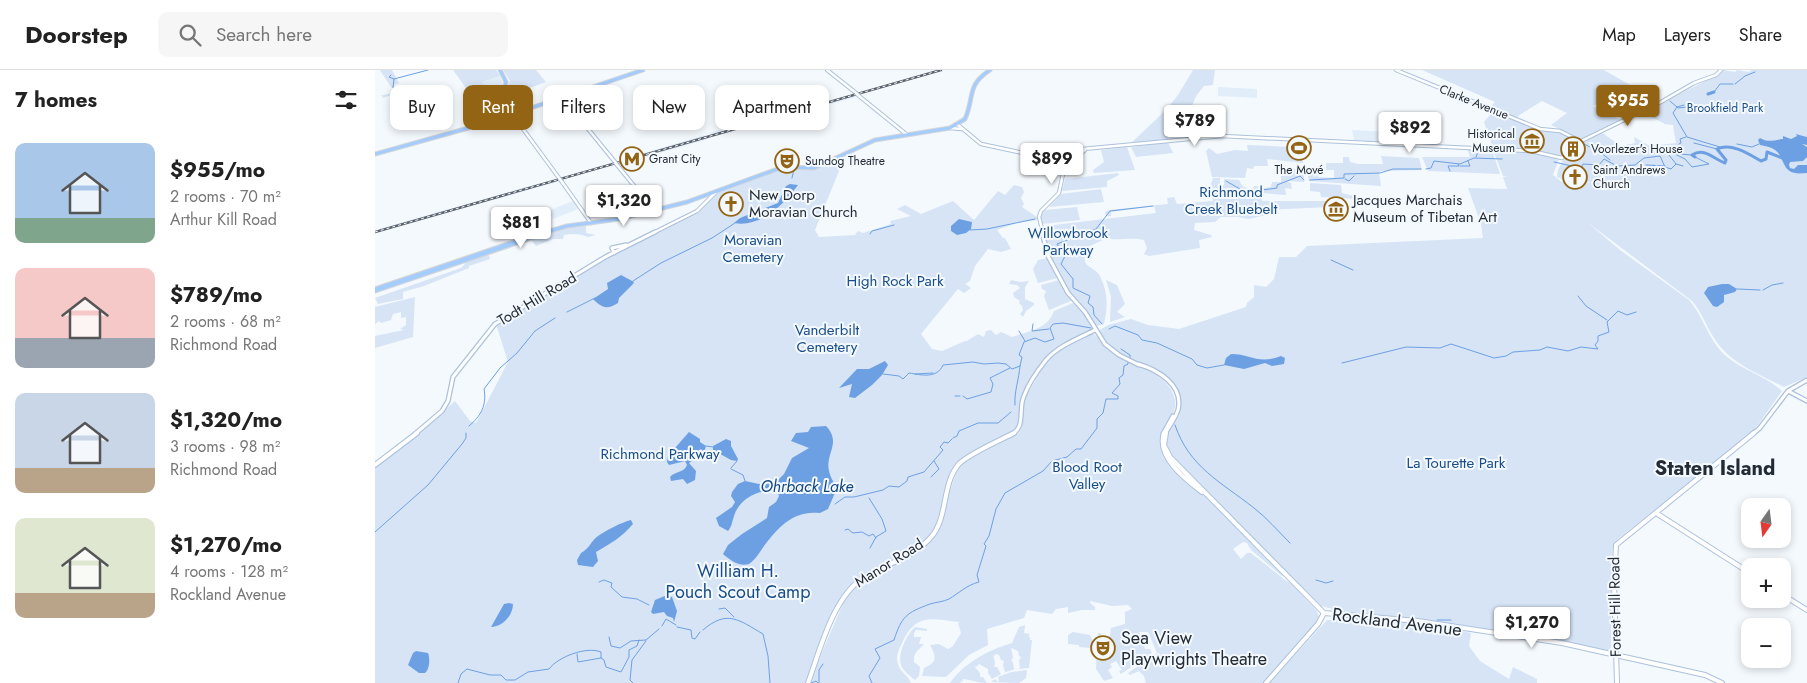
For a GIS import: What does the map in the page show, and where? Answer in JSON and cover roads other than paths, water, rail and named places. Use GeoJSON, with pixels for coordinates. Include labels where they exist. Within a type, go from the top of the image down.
{"type":"FeatureCollection","features":[{"type":"Feature","properties":{"kind":"main road"},"geometry":{"type":"LineString","coordinates":[[500,70],[506,82],[505,85]]}},
{"type":"Feature","properties":{"kind":"main road"},"geometry":{"type":"LineString","coordinates":[[595,85],[639,70]]}},
{"type":"Feature","properties":{"kind":"main road"},"geometry":{"type":"LineString","coordinates":[[596,85],[643,70]]}},
{"type":"Feature","properties":{"kind":"main road"},"geometry":{"type":"LineString","coordinates":[[375,290],[538,234],[567,226],[619,219],[696,200],[779,168],[814,168],[869,143],[906,134],[951,128],[958,125],[967,115],[972,86],[990,70]]}},
{"type":"Feature","properties":{"kind":"main road"},"geometry":{"type":"LineString","coordinates":[[375,154],[463,129]]}},
{"type":"Feature","properties":{"kind":"street"},"geometry":{"type":"LineString","coordinates":[[827,70],[906,134]]}},
{"type":"Feature","properties":{"kind":"street","name":"Clarke Avenue"},"geometry":{"type":"LineString","coordinates":[[1396,70],[1540,129],[1562,132],[1581,141]]}},
{"type":"Feature","properties":{"kind":"street"},"geometry":{"type":"LineString","coordinates":[[1029,154],[1222,136],[1529,151],[1563,158],[1567,148],[1663,101],[1694,83],[1715,75],[1721,70]]}},
{"type":"Feature","properties":{"kind":"street"},"geometry":{"type":"LineString","coordinates":[[958,125],[981,144],[1029,154],[1064,169],[1086,150]]}},
{"type":"Feature","properties":{"kind":"street"},"geometry":{"type":"LineString","coordinates":[[951,128],[963,129]]}},
{"type":"Feature","properties":{"kind":"street"},"geometry":{"type":"LineString","coordinates":[[524,130],[591,223]]}},
{"type":"Feature","properties":{"kind":"street"},"geometry":{"type":"LineString","coordinates":[[589,130],[654,210]]}},
{"type":"Feature","properties":{"kind":"street"},"geometry":{"type":"LineString","coordinates":[[1035,157],[1042,153]]}},
{"type":"Feature","properties":{"kind":"street"},"geometry":{"type":"LineString","coordinates":[[1057,166],[1068,165]]}},
{"type":"Feature","properties":{"kind":"street","name":"Rockland Avenue"},"geometry":{"type":"LineString","coordinates":[[1064,169],[1059,192],[1041,211],[1039,221],[1048,256],[1055,270],[1068,292],[1085,312],[1095,330],[1110,348],[1163,377],[1172,389],[1177,400],[1177,408],[1163,433],[1162,447],[1167,458],[1206,494],[1324,614],[1425,622],[1562,643],[1705,676],[1722,683]]}},
{"type":"Feature","properties":{"kind":"street","name":"Todt Hill Road"},"geometry":{"type":"LineString","coordinates":[[375,465],[404,444],[445,407],[453,377],[491,327],[614,252],[612,248],[631,244],[697,210],[716,192]]}},
{"type":"Feature","properties":{"kind":"street","name":"Manor Road"},"geometry":{"type":"LineString","coordinates":[[808,683],[835,615],[850,588],[859,580],[897,560],[932,536],[958,465],[1016,432],[1020,425],[1025,394],[1046,360],[1057,350],[1095,330]]}},
{"type":"Feature","properties":{"kind":"street","name":"Forest Hill Road"},"geometry":{"type":"LineString","coordinates":[[1617,683],[1615,655],[1615,549],[1618,542],[1759,429],[1787,391],[1807,380]]}},
{"type":"Feature","properties":{"kind":"street"},"geometry":{"type":"LineString","coordinates":[[1787,391],[1807,401]]}},
{"type":"Feature","properties":{"kind":"street"},"geometry":{"type":"LineString","coordinates":[[1656,513],[1741,568]]}},
{"type":"Feature","properties":{"kind":"street"},"geometry":{"type":"LineString","coordinates":[[1791,599],[1807,610]]}},
{"type":"Feature","properties":{"kind":"street"},"geometry":{"type":"LineString","coordinates":[[1266,683],[1318,624],[1324,614]]}},
{"type":"Feature","properties":{"kind":"water"},"geometry":{"type":"Polygon","coordinates":[[[1796,134],[1807,137],[1807,145],[1802,144],[1807,147],[1807,157],[1803,161],[1790,162],[1789,165],[1790,168],[1794,169],[1798,165],[1807,165],[1807,173],[1791,172],[1775,150],[1760,145],[1758,140],[1760,138],[1768,141],[1783,139],[1783,136],[1791,139],[1797,136],[1796,134]]]}},
{"type":"Feature","properties":{"kind":"water"},"geometry":{"type":"Polygon","coordinates":[[[790,184],[798,185],[786,200],[771,213],[753,222],[744,224],[734,223],[740,218],[778,203],[786,186],[790,184]]]}},
{"type":"Feature","properties":{"kind":"water"},"geometry":{"type":"Polygon","coordinates":[[[959,219],[972,222],[971,229],[966,233],[957,235],[951,231],[951,226],[959,219]]]}},
{"type":"Feature","properties":{"kind":"water"},"geometry":{"type":"Polygon","coordinates":[[[621,275],[634,282],[619,298],[618,303],[611,307],[605,307],[593,299],[608,289],[607,283],[621,275]]]}},
{"type":"Feature","properties":{"kind":"water"},"geometry":{"type":"Polygon","coordinates":[[[1729,284],[1737,289],[1735,292],[1724,295],[1724,302],[1717,307],[1713,306],[1704,293],[1708,287],[1729,284]]]}},
{"type":"Feature","properties":{"kind":"water"},"geometry":{"type":"Polygon","coordinates":[[[1231,354],[1260,359],[1281,356],[1285,358],[1284,364],[1272,366],[1265,363],[1244,369],[1224,365],[1226,358],[1231,354]]]}},
{"type":"Feature","properties":{"kind":"water"},"geometry":{"type":"Polygon","coordinates":[[[885,361],[888,365],[882,375],[855,398],[849,397],[852,384],[839,388],[857,369],[869,369],[885,361]]]}},
{"type":"Feature","properties":{"kind":"water","name":"Ohrback Lake"},"geometry":{"type":"Polygon","coordinates":[[[826,426],[833,438],[828,465],[829,471],[835,485],[838,486],[828,509],[820,513],[802,514],[788,521],[775,532],[749,564],[738,564],[729,559],[723,554],[728,545],[767,518],[769,507],[776,502],[779,496],[777,491],[763,491],[745,500],[740,504],[728,531],[719,526],[716,518],[732,507],[735,502],[731,496],[732,492],[738,484],[745,481],[759,484],[777,481],[784,474],[792,458],[809,448],[791,441],[796,433],[808,432],[811,427],[826,426]]]}},
{"type":"Feature","properties":{"kind":"water"},"geometry":{"type":"Polygon","coordinates":[[[689,432],[700,439],[700,442],[706,446],[704,452],[689,463],[696,471],[695,480],[687,484],[683,479],[671,481],[670,477],[686,468],[687,465],[685,461],[669,465],[667,462],[668,456],[689,432]]]}},
{"type":"Feature","properties":{"kind":"water"},"geometry":{"type":"Polygon","coordinates":[[[726,439],[731,441],[731,446],[738,459],[737,461],[731,460],[713,450],[713,446],[726,439]]]}},
{"type":"Feature","properties":{"kind":"water"},"geometry":{"type":"Polygon","coordinates":[[[631,520],[633,524],[625,533],[596,552],[598,561],[593,567],[578,565],[577,560],[581,553],[596,538],[614,527],[631,520]]]}},
{"type":"Feature","properties":{"kind":"water"},"geometry":{"type":"Polygon","coordinates":[[[667,595],[672,597],[677,611],[674,622],[673,618],[667,616],[664,612],[653,614],[651,612],[655,600],[667,595]]]}},
{"type":"Feature","properties":{"kind":"water"},"geometry":{"type":"Polygon","coordinates":[[[504,604],[513,604],[513,608],[509,617],[503,623],[491,627],[504,604]]]}},
{"type":"Feature","properties":{"kind":"water"},"geometry":{"type":"Polygon","coordinates":[[[416,651],[428,653],[429,663],[425,673],[419,673],[408,665],[413,653],[416,651]]]}},
{"type":"Feature","properties":{"kind":"waterway"},"geometry":{"type":"LineString","coordinates":[[394,79],[428,70]]}},
{"type":"Feature","properties":{"kind":"waterway"},"geometry":{"type":"LineString","coordinates":[[1735,84],[1745,76],[1755,72]]}},
{"type":"Feature","properties":{"kind":"waterway"},"geometry":{"type":"LineString","coordinates":[[391,75],[389,77],[394,79]]}},
{"type":"Feature","properties":{"kind":"waterway"},"geometry":{"type":"LineString","coordinates":[[393,85],[394,79]]}},
{"type":"Feature","properties":{"kind":"waterway"},"geometry":{"type":"LineString","coordinates":[[1714,92],[1720,84],[1733,84]]}},
{"type":"Feature","properties":{"kind":"waterway"},"geometry":{"type":"LineString","coordinates":[[1708,94],[1714,92]]}},
{"type":"Feature","properties":{"kind":"waterway"},"geometry":{"type":"LineString","coordinates":[[1670,101],[1677,107]]}},
{"type":"Feature","properties":{"kind":"waterway"},"geometry":{"type":"LineString","coordinates":[[1677,107],[1684,105]]}},
{"type":"Feature","properties":{"kind":"waterway"},"geometry":{"type":"LineString","coordinates":[[1677,107],[1686,107]]}},
{"type":"Feature","properties":{"kind":"waterway"},"geometry":{"type":"LineString","coordinates":[[1677,107],[1673,113],[1687,137],[1720,147]]}},
{"type":"Feature","properties":{"kind":"waterway"},"geometry":{"type":"LineString","coordinates":[[1679,144],[1681,143],[1680,139],[1686,137]]}},
{"type":"Feature","properties":{"kind":"waterway"},"geometry":{"type":"LineString","coordinates":[[1582,143],[1600,152],[1610,160]]}},
{"type":"Feature","properties":{"kind":"waterway"},"geometry":{"type":"LineString","coordinates":[[1694,143],[1717,149]]}},
{"type":"Feature","properties":{"kind":"waterway"},"geometry":{"type":"LineString","coordinates":[[1737,144],[1752,147],[1759,144]]}},
{"type":"Feature","properties":{"kind":"waterway"},"geometry":{"type":"LineString","coordinates":[[1695,157],[1692,155],[1701,152],[1725,163],[1726,160],[1717,149],[1728,147],[1740,150],[1761,161],[1766,159],[1767,152],[1785,159]]}},
{"type":"Feature","properties":{"kind":"waterway"},"geometry":{"type":"LineString","coordinates":[[1476,157],[1478,152]]}},
{"type":"Feature","properties":{"kind":"waterway"},"geometry":{"type":"LineString","coordinates":[[1676,164],[1669,155],[1673,153],[1685,159],[1692,167],[1709,164],[1695,157]]}},
{"type":"Feature","properties":{"kind":"waterway"},"geometry":{"type":"LineString","coordinates":[[1678,154],[1692,155]]}},
{"type":"Feature","properties":{"kind":"waterway"},"geometry":{"type":"LineString","coordinates":[[1554,162],[1581,168],[1583,164],[1599,165],[1604,159],[1617,166],[1635,165],[1644,158],[1660,156],[1665,166]]}},
{"type":"Feature","properties":{"kind":"waterway"},"geometry":{"type":"LineString","coordinates":[[1426,169],[1431,168],[1434,161],[1460,164],[1474,158],[1502,159]]}},
{"type":"Feature","properties":{"kind":"waterway"},"geometry":{"type":"LineString","coordinates":[[1460,166],[1470,166],[1468,161]]}},
{"type":"Feature","properties":{"kind":"waterway"},"geometry":{"type":"LineString","coordinates":[[1450,171],[1448,166],[1459,166],[1458,164]]}},
{"type":"Feature","properties":{"kind":"waterway"},"geometry":{"type":"LineString","coordinates":[[1665,166],[1671,169],[1676,164]]}},
{"type":"Feature","properties":{"kind":"waterway"},"geometry":{"type":"LineString","coordinates":[[1676,164],[1683,166]]}},
{"type":"Feature","properties":{"kind":"waterway"},"geometry":{"type":"LineString","coordinates":[[1646,165],[1654,165]]}},
{"type":"Feature","properties":{"kind":"waterway"},"geometry":{"type":"LineString","coordinates":[[1654,165],[1665,166]]}},
{"type":"Feature","properties":{"kind":"waterway"},"geometry":{"type":"LineString","coordinates":[[1654,165],[1658,171]]}},
{"type":"Feature","properties":{"kind":"waterway"},"geometry":{"type":"LineString","coordinates":[[792,178],[794,169]]}},
{"type":"Feature","properties":{"kind":"waterway"},"geometry":{"type":"LineString","coordinates":[[1310,180],[1344,178],[1344,174],[1380,173],[1393,169],[1421,169]]}},
{"type":"Feature","properties":{"kind":"waterway"},"geometry":{"type":"LineString","coordinates":[[1215,194],[1235,198],[1252,191],[1263,194],[1262,190],[1277,188],[1277,185],[1300,176],[1304,180]]}},
{"type":"Feature","properties":{"kind":"waterway"},"geometry":{"type":"LineString","coordinates":[[1345,179],[1349,181],[1354,176]]}},
{"type":"Feature","properties":{"kind":"waterway"},"geometry":{"type":"LineString","coordinates":[[1226,181],[1244,193]]}},
{"type":"Feature","properties":{"kind":"waterway"},"geometry":{"type":"LineString","coordinates":[[1102,324],[1094,315],[1093,307],[1088,303],[1090,296],[1073,288],[1073,279],[1061,264],[1065,256],[1057,244],[1096,229],[1110,211],[1153,206]]}},
{"type":"Feature","properties":{"kind":"waterway"},"geometry":{"type":"LineString","coordinates":[[970,230],[987,229],[1035,219]]}},
{"type":"Feature","properties":{"kind":"waterway"},"geometry":{"type":"LineString","coordinates":[[633,281],[661,263],[712,238],[735,223]]}},
{"type":"Feature","properties":{"kind":"waterway"},"geometry":{"type":"LineString","coordinates":[[870,234],[872,231],[894,225]]}},
{"type":"Feature","properties":{"kind":"waterway"},"geometry":{"type":"LineString","coordinates":[[1331,260],[1353,270]]}},
{"type":"Feature","properties":{"kind":"waterway"},"geometry":{"type":"LineString","coordinates":[[1763,290],[1772,285],[1783,283]]}},
{"type":"Feature","properties":{"kind":"waterway"},"geometry":{"type":"LineString","coordinates":[[1737,289],[1760,290]]}},
{"type":"Feature","properties":{"kind":"waterway"},"geometry":{"type":"LineString","coordinates":[[1578,296],[1586,306],[1607,320]]}},
{"type":"Feature","properties":{"kind":"waterway"},"geometry":{"type":"LineString","coordinates":[[567,312],[595,298]]}},
{"type":"Feature","properties":{"kind":"waterway"},"geometry":{"type":"LineString","coordinates":[[1342,363],[1406,347],[1440,348],[1451,344],[1494,358],[1506,356],[1513,352],[1540,350],[1547,347],[1568,351],[1581,347],[1598,349],[1595,345],[1598,341],[1598,336],[1609,332],[1607,322],[1618,311],[1627,315],[1636,312]]}},
{"type":"Feature","properties":{"kind":"waterway"},"geometry":{"type":"LineString","coordinates":[[469,426],[482,410],[485,400],[484,389],[500,368],[517,353],[535,331],[555,318]]}},
{"type":"Feature","properties":{"kind":"waterway"},"geometry":{"type":"LineString","coordinates":[[1020,366],[1022,357],[1019,355],[1024,342],[1035,338],[1045,342],[1054,339],[1050,328],[1053,324],[1063,323],[1091,328]]}},
{"type":"Feature","properties":{"kind":"waterway"},"geometry":{"type":"LineString","coordinates":[[1033,324],[1032,331],[1049,329]]}},
{"type":"Feature","properties":{"kind":"waterway"},"geometry":{"type":"LineString","coordinates":[[1109,329],[1115,326],[1138,335],[1142,340],[1157,343],[1192,359],[1197,365],[1207,368],[1224,365]]}},
{"type":"Feature","properties":{"kind":"waterway"},"geometry":{"type":"LineString","coordinates":[[1019,331],[1025,341]]}},
{"type":"Feature","properties":{"kind":"waterway"},"geometry":{"type":"LineString","coordinates":[[1121,349],[1130,355],[1130,358]]}},
{"type":"Feature","properties":{"kind":"waterway"},"geometry":{"type":"LineString","coordinates":[[872,683],[869,676],[880,658],[875,649],[894,640],[906,616],[922,607],[949,599],[967,587],[979,582],[977,575],[986,546],[984,544],[989,536],[996,509],[1005,493],[1043,471],[1052,461],[1067,457],[1076,449],[1081,449],[1097,428],[1097,419],[1103,413],[1106,399],[1118,399],[1118,396],[1112,393],[1120,384],[1119,378],[1123,375],[1124,366],[1128,364],[1128,361]]}},
{"type":"Feature","properties":{"kind":"waterway"},"geometry":{"type":"LineString","coordinates":[[883,374],[899,376],[903,379],[909,373],[928,375],[937,372],[943,365],[973,362],[1006,364],[1012,369],[1020,366]]}},
{"type":"Feature","properties":{"kind":"waterway"},"geometry":{"type":"LineString","coordinates":[[1015,405],[1020,366]]}},
{"type":"Feature","properties":{"kind":"waterway"},"geometry":{"type":"LineString","coordinates":[[963,396],[967,399],[991,392],[993,384],[990,378],[1010,368]]}},
{"type":"Feature","properties":{"kind":"waterway"},"geometry":{"type":"LineString","coordinates":[[915,374],[933,373]]}},
{"type":"Feature","properties":{"kind":"waterway"},"geometry":{"type":"LineString","coordinates":[[955,396],[960,396]]}},
{"type":"Feature","properties":{"kind":"waterway"},"geometry":{"type":"LineString","coordinates":[[953,438],[957,436],[959,431],[978,423],[998,423],[1011,412]]}},
{"type":"Feature","properties":{"kind":"waterway"},"geometry":{"type":"LineString","coordinates":[[1175,425],[1181,440],[1197,463],[1207,473],[1259,512],[1290,543]]}},
{"type":"Feature","properties":{"kind":"waterway"},"geometry":{"type":"LineString","coordinates":[[375,532],[428,485],[462,444],[466,438],[466,433]]}},
{"type":"Feature","properties":{"kind":"waterway"},"geometry":{"type":"LineString","coordinates":[[835,504],[845,497],[854,497],[883,490],[889,486],[899,487],[907,481],[908,477],[924,472],[943,450],[940,447],[944,442],[948,443],[952,439]]}},
{"type":"Feature","properties":{"kind":"waterway"},"geometry":{"type":"LineString","coordinates":[[706,446],[713,447]]}},
{"type":"Feature","properties":{"kind":"waterway"},"geometry":{"type":"LineString","coordinates":[[731,468],[737,461]]}},
{"type":"Feature","properties":{"kind":"waterway"},"geometry":{"type":"LineString","coordinates":[[931,477],[939,469],[934,461]]}},
{"type":"Feature","properties":{"kind":"waterway"},"geometry":{"type":"LineString","coordinates":[[731,469],[743,475],[745,481]]}},
{"type":"Feature","properties":{"kind":"waterway"},"geometry":{"type":"LineString","coordinates":[[869,498],[882,519],[886,531],[876,538]]}},
{"type":"Feature","properties":{"kind":"waterway"},"geometry":{"type":"LineString","coordinates":[[845,530],[848,529],[853,533],[862,532],[869,536],[873,534],[876,538]]}},
{"type":"Feature","properties":{"kind":"waterway"},"geometry":{"type":"LineString","coordinates":[[870,548],[876,538]]}},
{"type":"Feature","properties":{"kind":"waterway"},"geometry":{"type":"LineString","coordinates":[[599,582],[604,580],[612,583],[611,587],[622,597],[637,599],[649,605]]}},
{"type":"Feature","properties":{"kind":"waterway"},"geometry":{"type":"LineString","coordinates":[[1316,580],[1326,583],[1333,581]]}},
{"type":"Feature","properties":{"kind":"waterway"},"geometry":{"type":"LineString","coordinates":[[719,609],[725,608],[734,617]]}},
{"type":"Feature","properties":{"kind":"waterway"},"geometry":{"type":"LineString","coordinates":[[703,630],[711,624],[726,618],[740,621],[763,634],[768,656],[770,683]]}},
{"type":"Feature","properties":{"kind":"waterway"},"geometry":{"type":"LineString","coordinates":[[662,626],[666,619],[676,625]]}},
{"type":"Feature","properties":{"kind":"waterway"},"geometry":{"type":"LineString","coordinates":[[1437,620],[1451,620]]}},
{"type":"Feature","properties":{"kind":"waterway"},"geometry":{"type":"LineString","coordinates":[[677,627],[691,630],[692,638],[695,639],[700,632]]}},
{"type":"Feature","properties":{"kind":"waterway"},"geometry":{"type":"LineString","coordinates":[[639,640],[646,640],[659,629]]}},
{"type":"Feature","properties":{"kind":"waterway"},"geometry":{"type":"LineString","coordinates":[[609,637],[611,646],[620,648],[631,641],[639,640]]}},
{"type":"Feature","properties":{"kind":"waterway"},"geometry":{"type":"LineString","coordinates":[[601,658],[604,660],[606,667],[621,672],[629,657],[629,650],[637,646],[639,640]]}},
{"type":"Feature","properties":{"kind":"waterway"},"geometry":{"type":"LineString","coordinates":[[633,683],[630,680],[632,660],[646,641]]}},
{"type":"Feature","properties":{"kind":"waterway"},"geometry":{"type":"LineString","coordinates":[[458,683],[461,674],[467,669],[490,675],[501,675],[506,680],[515,680],[528,672],[549,669],[559,660],[580,652],[588,650],[601,652],[601,658]]}},
{"type":"Feature","properties":{"kind":"waterway"},"geometry":{"type":"LineString","coordinates":[[577,654],[578,662],[601,658]]}},
{"type":"Feature","properties":{"kind":"waterway"},"geometry":{"type":"LineString","coordinates":[[819,683],[819,670],[823,664]]}},
{"type":"Feature","properties":{"kind":"waterway"},"geometry":{"type":"LineString","coordinates":[[811,683],[816,681],[818,683]]}},
{"type":"Feature","properties":{"kind":"railway"},"geometry":{"type":"LineString","coordinates":[[375,232],[941,70]]}},
{"type":"Feature","properties":{"kind":"place","name":"Historical Museum"},"geometry":{"type":"Point","coordinates":[1532,141]}},
{"type":"Feature","properties":{"kind":"place","name":"The Mové"},"geometry":{"type":"Point","coordinates":[1299,148]}},
{"type":"Feature","properties":{"kind":"place","name":"Voorlezer's House"},"geometry":{"type":"Point","coordinates":[1573,149]}},
{"type":"Feature","properties":{"kind":"place","name":"Grant City"},"geometry":{"type":"Point","coordinates":[632,159]}},
{"type":"Feature","properties":{"kind":"place","name":"Sundog Theatre"},"geometry":{"type":"Point","coordinates":[787,161]}},
{"type":"Feature","properties":{"kind":"place","name":"Saint Andrews Church"},"geometry":{"type":"Point","coordinates":[1575,177]}},
{"type":"Feature","properties":{"kind":"place","name":"New Dorp Moravian Church"},"geometry":{"type":"Point","coordinates":[731,204]}},
{"type":"Feature","properties":{"kind":"place","name":"Jacques Marchais Museum of Tibetan Art"},"geometry":{"type":"Point","coordinates":[1336,209]}},
{"type":"Feature","properties":{"kind":"place","name":"Sea View Playwrights Theatre"},"geometry":{"type":"Point","coordinates":[1103,648]}},
{"type":"Feature","properties":{"kind":"district","name":"Staten Island"},"geometry":{"type":"Point","coordinates":[1715,468]}},
{"type":"Feature","properties":{"kind":"park label","name":"Brookfield Park"},"geometry":{"type":"Point","coordinates":[1725,108]}},
{"type":"Feature","properties":{"kind":"park label","name":"Richmond Creek Bluebelt"},"geometry":{"type":"Point","coordinates":[1231,200]}},
{"type":"Feature","properties":{"kind":"park label","name":"Willowbrook Parkway"},"geometry":{"type":"Point","coordinates":[1068,242]}},
{"type":"Feature","properties":{"kind":"park label","name":"Moravian Cemetery"},"geometry":{"type":"Point","coordinates":[753,248]}},
{"type":"Feature","properties":{"kind":"park label","name":"High Rock Park"},"geometry":{"type":"Point","coordinates":[895,281]}},
{"type":"Feature","properties":{"kind":"park label","name":"Vanderbilt Cemetery"},"geometry":{"type":"Point","coordinates":[827,338]}},
{"type":"Feature","properties":{"kind":"park label","name":"Richmond Parkway"},"geometry":{"type":"Point","coordinates":[660,454]}},
{"type":"Feature","properties":{"kind":"park label","name":"La Tourette Park"},"geometry":{"type":"Point","coordinates":[1456,463]}},
{"type":"Feature","properties":{"kind":"park label","name":"Blood Root Valley"},"geometry":{"type":"Point","coordinates":[1087,476]}},
{"type":"Feature","properties":{"kind":"park label","name":"William H. Pouch Scout Camp"},"geometry":{"type":"Point","coordinates":[738,581]}}]}
